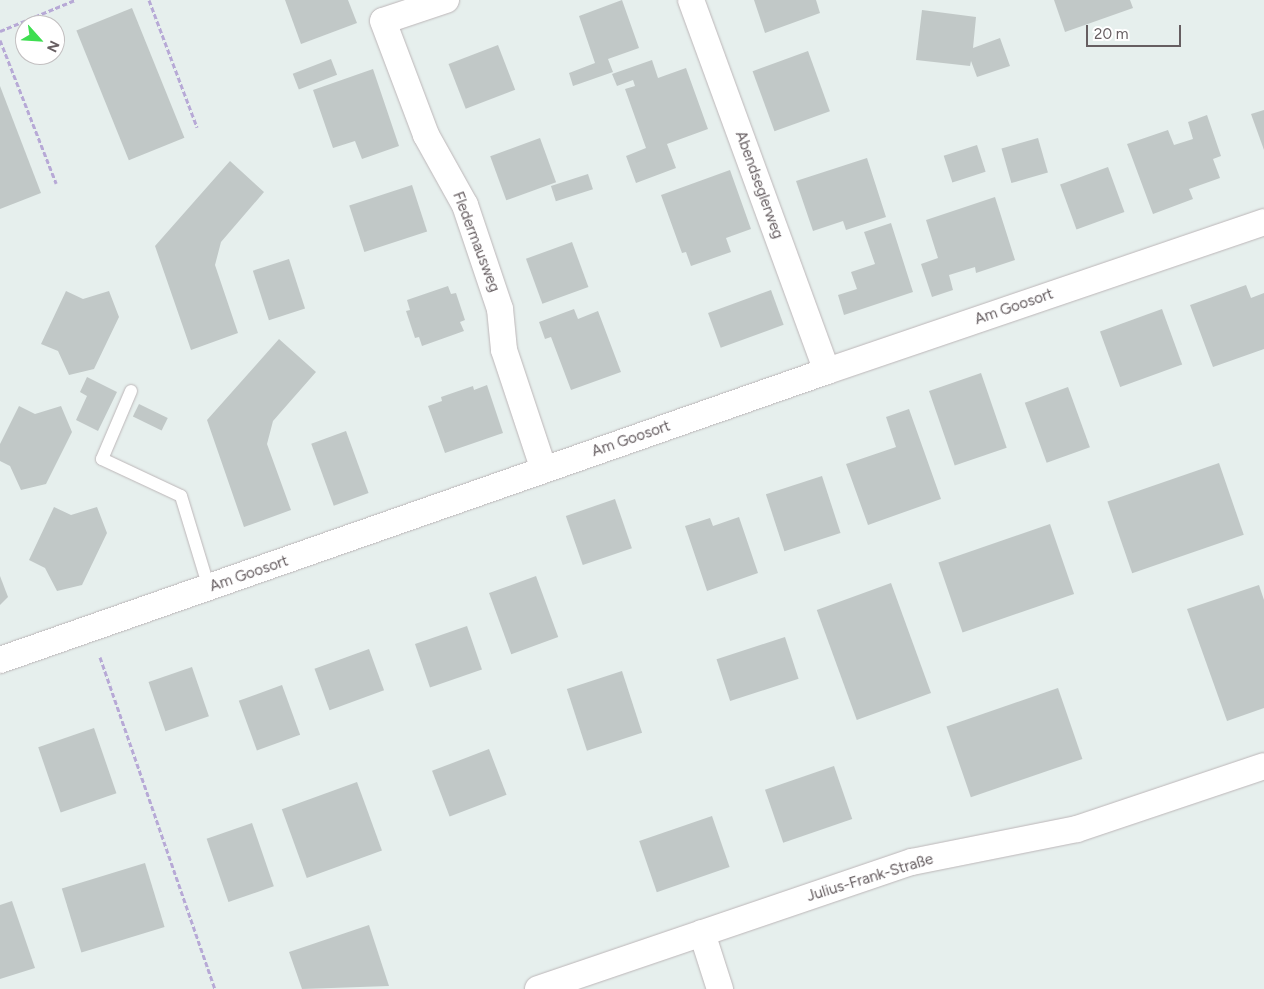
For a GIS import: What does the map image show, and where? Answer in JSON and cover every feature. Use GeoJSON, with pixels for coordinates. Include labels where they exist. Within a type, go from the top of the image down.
{"type":"FeatureCollection","features":[{"type":"Feature","properties":{"kind":"street","name":"Fledermausweg"},"geometry":{"type":"LineString","coordinates":[[446,0],[379,11],[426,135],[465,204],[500,308],[504,350],[544,470]]}},
{"type":"Feature","properties":{"kind":"street","name":"Abendseglerweg"},"geometry":{"type":"LineString","coordinates":[[691,0],[827,371]]}},
{"type":"Feature","properties":{"kind":"street","name":"Am Goosort"},"geometry":{"type":"LineString","coordinates":[[0,660],[827,371],[1264,222]]}},
{"type":"Feature","properties":{"kind":"street","name":"Julius-Frank-Straße"},"geometry":{"type":"LineString","coordinates":[[538,989],[912,862],[1077,829],[1264,766]]}},
{"type":"Feature","properties":{"kind":"street"},"geometry":{"type":"LineString","coordinates":[[702,933],[720,989]]}},
{"type":"Feature","properties":{"kind":"lane"},"geometry":{"type":"LineString","coordinates":[[131,391],[102,458],[181,496],[210,588]]}},
{"type":"Feature","properties":{"kind":"path"},"geometry":{"type":"LineString","coordinates":[[0,31],[75,0]]}},
{"type":"Feature","properties":{"kind":"path"},"geometry":{"type":"LineString","coordinates":[[149,0],[197,127]]}},
{"type":"Feature","properties":{"kind":"path"},"geometry":{"type":"LineString","coordinates":[[0,40],[56,183]]}},
{"type":"Feature","properties":{"kind":"path"},"geometry":{"type":"LineString","coordinates":[[90,628],[215,989]]}},
{"type":"Feature","properties":{"kind":"building"},"geometry":{"type":"Polygon","coordinates":[[[285,0],[348,0],[357,23],[301,44],[285,0]]]}},
{"type":"Feature","properties":{"kind":"building"},"geometry":{"type":"Polygon","coordinates":[[[622,0],[639,48],[608,59],[613,72],[573,86],[569,73],[595,63],[579,16],[622,0]]]}},
{"type":"Feature","properties":{"kind":"building"},"geometry":{"type":"Polygon","coordinates":[[[754,0],[816,0],[820,13],[765,33],[754,0]]]}},
{"type":"Feature","properties":{"kind":"building"},"geometry":{"type":"Polygon","coordinates":[[[1054,0],[1130,0],[1133,8],[1065,32],[1054,0]]]}},
{"type":"Feature","properties":{"kind":"building"},"geometry":{"type":"Polygon","coordinates":[[[132,8],[184,138],[129,160],[76,30],[132,8]]]}},
{"type":"Feature","properties":{"kind":"building"},"geometry":{"type":"Polygon","coordinates":[[[922,10],[976,17],[973,48],[1000,38],[1010,66],[977,77],[971,61],[970,66],[916,60],[922,10]]]}},
{"type":"Feature","properties":{"kind":"building"},"geometry":{"type":"Polygon","coordinates":[[[498,45],[515,90],[466,109],[449,64],[498,45]]]}},
{"type":"Feature","properties":{"kind":"building"},"geometry":{"type":"Polygon","coordinates":[[[808,51],[830,111],[774,131],[753,71],[808,51]]]}},
{"type":"Feature","properties":{"kind":"building"},"geometry":{"type":"Polygon","coordinates":[[[331,59],[337,75],[299,90],[293,74],[331,59]]]}},
{"type":"Feature","properties":{"kind":"building"},"geometry":{"type":"Polygon","coordinates":[[[652,60],[658,78],[686,68],[708,129],[667,144],[676,168],[636,183],[626,156],[646,148],[625,89],[635,86],[633,80],[617,86],[612,74],[652,60]]]}},
{"type":"Feature","properties":{"kind":"building"},"geometry":{"type":"Polygon","coordinates":[[[373,69],[399,146],[362,159],[355,141],[333,148],[313,90],[373,69]]]}},
{"type":"Feature","properties":{"kind":"building"},"geometry":{"type":"Polygon","coordinates":[[[0,86],[41,193],[0,209],[0,86]]]}},
{"type":"Feature","properties":{"kind":"building"},"geometry":{"type":"Polygon","coordinates":[[[1264,110],[1264,150],[1251,114],[1264,110]]]}},
{"type":"Feature","properties":{"kind":"building"},"geometry":{"type":"Polygon","coordinates":[[[1207,115],[1221,156],[1213,159],[1220,178],[1189,189],[1193,199],[1153,214],[1127,144],[1168,130],[1174,145],[1193,139],[1188,122],[1207,115]]]}},
{"type":"Feature","properties":{"kind":"building"},"geometry":{"type":"Polygon","coordinates":[[[540,138],[556,182],[506,200],[490,156],[540,138]]]}},
{"type":"Feature","properties":{"kind":"building"},"geometry":{"type":"Polygon","coordinates":[[[1038,138],[1048,173],[1011,183],[1001,148],[1038,138]]]}},
{"type":"Feature","properties":{"kind":"building"},"geometry":{"type":"Polygon","coordinates":[[[977,145],[986,172],[952,182],[944,156],[977,145]]]}},
{"type":"Feature","properties":{"kind":"building"},"geometry":{"type":"Polygon","coordinates":[[[867,158],[886,217],[846,230],[843,221],[813,231],[796,181],[867,158]]]}},
{"type":"Feature","properties":{"kind":"building"},"geometry":{"type":"Polygon","coordinates":[[[230,161],[264,192],[221,242],[215,265],[238,333],[191,350],[155,246],[230,161]]]}},
{"type":"Feature","properties":{"kind":"building"},"geometry":{"type":"Polygon","coordinates":[[[1108,167],[1124,212],[1076,230],[1060,184],[1108,167]]]}},
{"type":"Feature","properties":{"kind":"building"},"geometry":{"type":"Polygon","coordinates":[[[730,170],[751,229],[726,238],[731,252],[691,266],[686,252],[682,253],[661,195],[730,170]]]}},
{"type":"Feature","properties":{"kind":"building"},"geometry":{"type":"Polygon","coordinates":[[[588,174],[593,189],[556,201],[551,186],[588,174]]]}},
{"type":"Feature","properties":{"kind":"building"},"geometry":{"type":"Polygon","coordinates":[[[412,185],[427,232],[364,252],[349,205],[412,185]]]}},
{"type":"Feature","properties":{"kind":"building"},"geometry":{"type":"Polygon","coordinates":[[[995,197],[1015,260],[976,273],[975,267],[949,275],[953,290],[932,297],[921,264],[938,258],[926,220],[995,197]]]}},
{"type":"Feature","properties":{"kind":"building"},"geometry":{"type":"Polygon","coordinates":[[[891,223],[913,292],[844,315],[838,295],[857,289],[851,272],[875,264],[864,232],[891,223]]]}},
{"type":"Feature","properties":{"kind":"building"},"geometry":{"type":"Polygon","coordinates":[[[572,242],[588,287],[542,304],[526,259],[572,242]]]}},
{"type":"Feature","properties":{"kind":"building"},"geometry":{"type":"Polygon","coordinates":[[[289,259],[305,308],[269,320],[253,271],[289,259]]]}},
{"type":"Feature","properties":{"kind":"building"},"geometry":{"type":"Polygon","coordinates":[[[1246,285],[1251,298],[1264,293],[1264,349],[1213,367],[1190,305],[1246,285]]]}},
{"type":"Feature","properties":{"kind":"building"},"geometry":{"type":"Polygon","coordinates":[[[448,286],[451,294],[456,293],[465,320],[460,322],[464,331],[422,346],[419,337],[415,338],[406,311],[410,310],[407,300],[448,286]]]}},
{"type":"Feature","properties":{"kind":"building"},"geometry":{"type":"Polygon","coordinates":[[[771,290],[784,325],[721,348],[708,313],[771,290]]]}},
{"type":"Feature","properties":{"kind":"building"},"geometry":{"type":"Polygon","coordinates":[[[66,291],[83,299],[109,291],[119,317],[94,369],[69,375],[58,351],[41,344],[66,291]]]}},
{"type":"Feature","properties":{"kind":"building"},"geometry":{"type":"Polygon","coordinates":[[[574,309],[578,319],[598,311],[621,372],[571,390],[551,337],[545,339],[539,322],[574,309]]]}},
{"type":"Feature","properties":{"kind":"building"},"geometry":{"type":"Polygon","coordinates":[[[1162,309],[1182,364],[1120,387],[1100,332],[1162,309]]]}},
{"type":"Feature","properties":{"kind":"building"},"geometry":{"type":"Polygon","coordinates":[[[279,339],[316,372],[273,421],[267,444],[291,510],[244,527],[207,420],[279,339]]]}},
{"type":"Feature","properties":{"kind":"building"},"geometry":{"type":"Polygon","coordinates":[[[981,373],[1007,448],[955,466],[929,391],[981,373]]]}},
{"type":"Feature","properties":{"kind":"building"},"geometry":{"type":"Polygon","coordinates":[[[87,377],[117,392],[98,431],[76,420],[87,396],[80,392],[87,377]]]}},
{"type":"Feature","properties":{"kind":"building"},"geometry":{"type":"Polygon","coordinates":[[[487,385],[503,433],[445,453],[428,406],[442,401],[441,397],[473,386],[474,390],[487,385]]]}},
{"type":"Feature","properties":{"kind":"building"},"geometry":{"type":"Polygon","coordinates":[[[1068,387],[1090,447],[1047,463],[1025,403],[1068,387]]]}},
{"type":"Feature","properties":{"kind":"building"},"geometry":{"type":"Polygon","coordinates":[[[139,404],[168,418],[162,431],[133,417],[139,404]]]}},
{"type":"Feature","properties":{"kind":"building"},"geometry":{"type":"Polygon","coordinates":[[[19,406],[35,414],[61,406],[72,432],[46,484],[21,490],[10,466],[0,461],[0,444],[19,406]]]}},
{"type":"Feature","properties":{"kind":"building"},"geometry":{"type":"Polygon","coordinates":[[[909,409],[941,499],[868,525],[846,464],[896,447],[886,417],[909,409]]]}},
{"type":"Feature","properties":{"kind":"building"},"geometry":{"type":"Polygon","coordinates":[[[346,431],[369,493],[334,506],[311,444],[346,431]]]}},
{"type":"Feature","properties":{"kind":"building"},"geometry":{"type":"Polygon","coordinates":[[[1219,463],[1244,535],[1132,573],[1107,501],[1219,463]]]}},
{"type":"Feature","properties":{"kind":"building"},"geometry":{"type":"Polygon","coordinates":[[[822,476],[841,533],[784,551],[766,494],[822,476]]]}},
{"type":"Feature","properties":{"kind":"building"},"geometry":{"type":"Polygon","coordinates":[[[615,499],[632,548],[583,565],[566,516],[615,499]]]}},
{"type":"Feature","properties":{"kind":"building"},"geometry":{"type":"Polygon","coordinates":[[[54,507],[71,515],[97,507],[107,533],[82,585],[57,591],[45,568],[29,560],[54,507]]]}},
{"type":"Feature","properties":{"kind":"building"},"geometry":{"type":"Polygon","coordinates":[[[739,517],[758,573],[707,591],[685,526],[710,518],[713,526],[739,517]]]}},
{"type":"Feature","properties":{"kind":"building"},"geometry":{"type":"Polygon","coordinates":[[[1050,524],[1074,594],[963,632],[938,562],[1050,524]]]}},
{"type":"Feature","properties":{"kind":"building"},"geometry":{"type":"Polygon","coordinates":[[[0,576],[8,597],[0,605],[0,576]]]}},
{"type":"Feature","properties":{"kind":"building"},"geometry":{"type":"Polygon","coordinates":[[[536,576],[558,637],[511,654],[489,593],[536,576]]]}},
{"type":"Feature","properties":{"kind":"building"},"geometry":{"type":"Polygon","coordinates":[[[891,583],[931,693],[857,720],[817,610],[891,583]]]}},
{"type":"Feature","properties":{"kind":"building"},"geometry":{"type":"Polygon","coordinates":[[[1259,585],[1264,600],[1264,708],[1227,721],[1187,609],[1259,585]]]}},
{"type":"Feature","properties":{"kind":"building"},"geometry":{"type":"Polygon","coordinates":[[[467,626],[482,669],[430,687],[415,644],[467,626]]]}},
{"type":"Feature","properties":{"kind":"building"},"geometry":{"type":"Polygon","coordinates":[[[785,637],[799,679],[730,701],[717,659],[785,637]]]}},
{"type":"Feature","properties":{"kind":"building"},"geometry":{"type":"Polygon","coordinates":[[[369,649],[384,690],[330,710],[314,669],[369,649]]]}},
{"type":"Feature","properties":{"kind":"building"},"geometry":{"type":"Polygon","coordinates":[[[192,667],[209,716],[165,731],[149,682],[192,667]]]}},
{"type":"Feature","properties":{"kind":"building"},"geometry":{"type":"Polygon","coordinates":[[[622,671],[642,733],[587,751],[567,689],[622,671]]]}},
{"type":"Feature","properties":{"kind":"building"},"geometry":{"type":"Polygon","coordinates":[[[282,685],[300,735],[257,751],[239,701],[282,685]]]}},
{"type":"Feature","properties":{"kind":"building"},"geometry":{"type":"Polygon","coordinates":[[[1058,688],[1082,759],[971,797],[946,726],[1058,688]]]}},
{"type":"Feature","properties":{"kind":"building"},"geometry":{"type":"Polygon","coordinates":[[[94,728],[116,793],[61,812],[38,747],[94,728]]]}},
{"type":"Feature","properties":{"kind":"building"},"geometry":{"type":"Polygon","coordinates":[[[489,749],[507,795],[450,817],[432,771],[489,749]]]}},
{"type":"Feature","properties":{"kind":"building"},"geometry":{"type":"Polygon","coordinates":[[[834,766],[852,819],[783,843],[765,790],[834,766]]]}},
{"type":"Feature","properties":{"kind":"building"},"geometry":{"type":"Polygon","coordinates":[[[357,782],[382,851],[307,878],[282,809],[357,782]]]}},
{"type":"Feature","properties":{"kind":"building"},"geometry":{"type":"Polygon","coordinates":[[[712,816],[730,867],[657,892],[639,841],[712,816]]]}},
{"type":"Feature","properties":{"kind":"building"},"geometry":{"type":"Polygon","coordinates":[[[252,823],[274,886],[228,902],[207,839],[252,823]]]}},
{"type":"Feature","properties":{"kind":"building"},"geometry":{"type":"Polygon","coordinates":[[[145,863],[165,927],[81,953],[62,888],[145,863]]]}},
{"type":"Feature","properties":{"kind":"building"},"geometry":{"type":"Polygon","coordinates":[[[12,901],[35,968],[0,979],[0,905],[12,901]]]}},
{"type":"Feature","properties":{"kind":"building"},"geometry":{"type":"Polygon","coordinates":[[[369,925],[389,986],[302,989],[289,952],[369,925]]]}}]}
